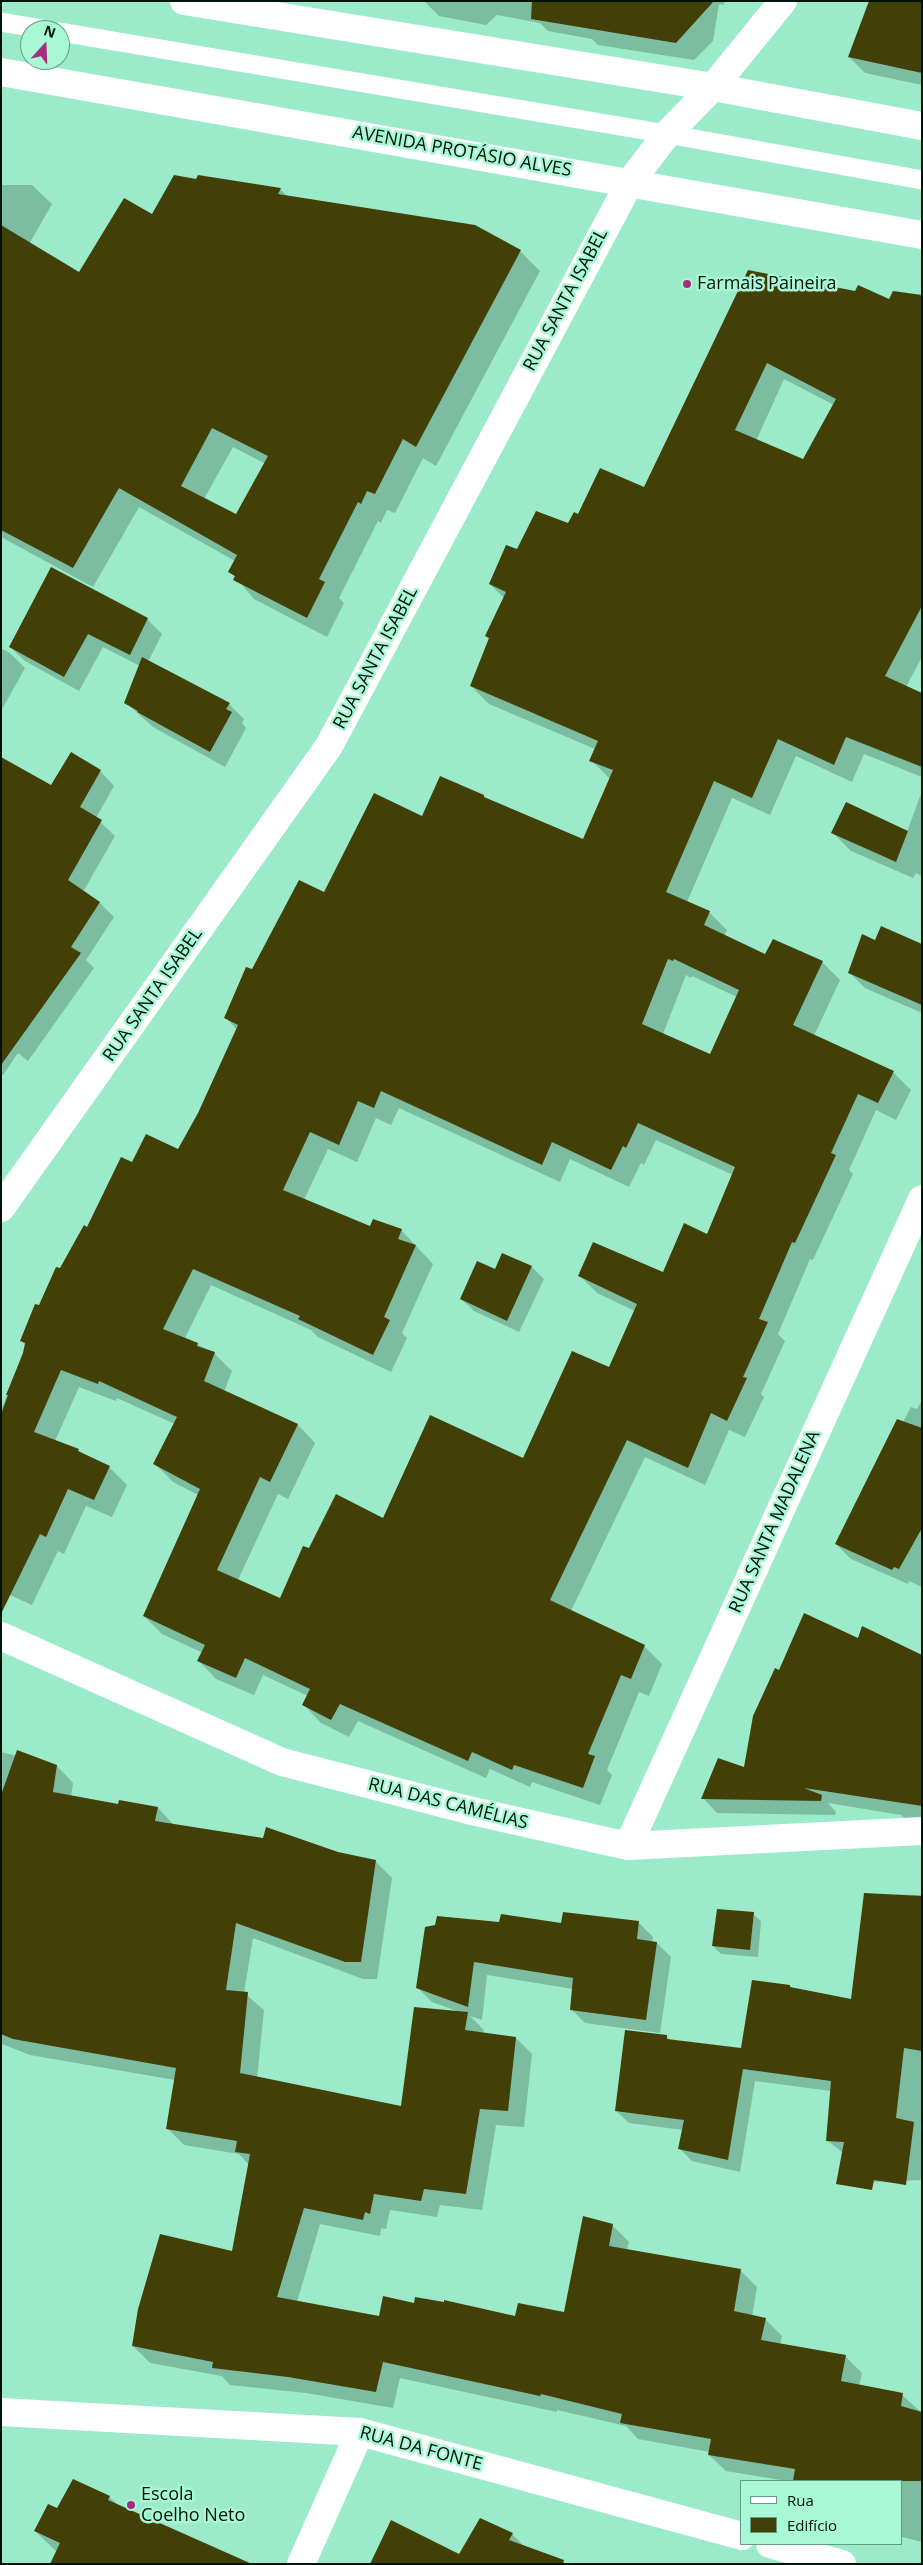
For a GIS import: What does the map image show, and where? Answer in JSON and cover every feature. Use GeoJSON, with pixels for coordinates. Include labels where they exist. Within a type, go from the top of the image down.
{"type":"FeatureCollection","features":[{"type":"Feature","properties":{"kind":"street"},"geometry":{"type":"LineString","coordinates":[[184,1],[713,87],[922,126]]}},
{"type":"Feature","properties":{"kind":"street","name":"RUA SANTA ISABEL"},"geometry":{"type":"LineString","coordinates":[[1,1208],[329,746],[630,182],[668,134],[713,87],[783,1]]}},
{"type":"Feature","properties":{"kind":"street","name":"AVENIDA PROTÁSIO ALVES"},"geometry":{"type":"LineString","coordinates":[[1,72],[922,235]]}},
{"type":"Feature","properties":{"kind":"street","name":"RUA SANTA MADALENA"},"geometry":{"type":"LineString","coordinates":[[628,1846],[922,1199]]}},
{"type":"Feature","properties":{"kind":"street","name":"RUA DAS CAMÉLIAS"},"geometry":{"type":"LineString","coordinates":[[1,1636],[282,1762],[468,1810],[628,1846],[922,1831]]}},
{"type":"Feature","properties":{"kind":"street","name":"RUA DA FONTE"},"geometry":{"type":"LineString","coordinates":[[1,2412],[360,2432],[740,2535]]}},
{"type":"Feature","properties":{"kind":"street"},"geometry":{"type":"LineString","coordinates":[[301,2564],[360,2432]]}},
{"type":"Feature","properties":{"kind":"street"},"geometry":{"type":"LineString","coordinates":[[774,2545],[842,2564]]}},
{"type":"Feature","properties":{"kind":"lane"},"geometry":{"type":"LineString","coordinates":[[1,22],[20,25]]}},
{"type":"Feature","properties":{"kind":"lane"},"geometry":{"type":"LineString","coordinates":[[70,34],[668,134],[922,180]]}},
{"type":"Feature","properties":{"kind":"building"},"geometry":{"type":"Polygon","coordinates":[[[532,1],[714,1],[676,43],[531,19],[532,1]]]}},
{"type":"Feature","properties":{"kind":"building"},"geometry":{"type":"Polygon","coordinates":[[[869,1],[922,1],[922,73],[848,57],[869,1]]]}},
{"type":"Feature","properties":{"kind":"building"},"geometry":{"type":"Polygon","coordinates":[[[174,175],[196,179],[198,175],[281,188],[278,194],[475,225],[521,250],[416,447],[403,439],[375,494],[367,491],[361,504],[358,502],[319,579],[325,582],[307,618],[233,580],[235,576],[228,572],[237,555],[119,488],[73,568],[1,530],[1,225],[79,272],[124,198],[152,214],[174,175]],[[212,428],[181,486],[236,514],[268,456],[212,428]]]}},
{"type":"Feature","properties":{"kind":"building"},"geometry":{"type":"Polygon","coordinates":[[[748,270],[855,291],[858,285],[889,299],[893,291],[922,295],[922,606],[885,676],[922,693],[922,767],[846,737],[834,765],[778,739],[752,798],[714,781],[666,892],[710,911],[704,925],[765,954],[773,939],[823,961],[793,1025],[894,1071],[878,1103],[858,1094],[831,1153],[836,1155],[795,1243],[792,1242],[759,1319],[768,1322],[743,1377],[747,1378],[727,1421],[711,1413],[688,1468],[627,1440],[550,1600],[645,1645],[631,1679],[621,1675],[588,1754],[595,1756],[583,1788],[514,1765],[512,1770],[472,1752],[468,1761],[340,1704],[331,1720],[302,1705],[310,1689],[245,1658],[236,1678],[197,1661],[205,1645],[143,1616],[200,1489],[153,1464],[177,1417],[99,1381],[98,1384],[61,1370],[34,1432],[79,1449],[78,1451],[110,1466],[94,1500],[68,1489],[46,1537],[40,1534],[1,1614],[1,1414],[8,1395],[6,1395],[23,1353],[25,1343],[20,1341],[35,1304],[39,1305],[56,1267],[60,1268],[84,1225],[87,1227],[121,1157],[132,1162],[146,1134],[178,1149],[198,1113],[238,1025],[224,1018],[246,967],[252,969],[299,880],[324,892],[374,793],[422,816],[440,776],[583,839],[613,770],[589,761],[598,741],[470,686],[489,638],[485,636],[506,592],[489,584],[506,545],[517,549],[536,511],[568,523],[574,512],[578,514],[600,468],[644,487],[748,270]],[[767,363],[735,430],[803,459],[836,399],[767,363]],[[668,959],[642,1024],[710,1054],[739,990],[674,959],[673,961],[668,959]],[[381,1091],[374,1108],[358,1101],[339,1145],[310,1132],[283,1190],[370,1226],[373,1219],[402,1229],[398,1239],[416,1245],[384,1317],[390,1320],[373,1355],[298,1319],[300,1316],[193,1269],[163,1329],[198,1343],[197,1346],[215,1352],[204,1381],[298,1424],[270,1482],[260,1477],[217,1570],[280,1598],[303,1546],[309,1548],[336,1494],[383,1518],[430,1415],[523,1458],[572,1351],[609,1367],[637,1304],[578,1276],[593,1242],[663,1272],[684,1223],[707,1234],[735,1167],[638,1123],[626,1148],[623,1146],[611,1170],[552,1142],[542,1165],[381,1091]]]}},
{"type":"Feature","properties":{"kind":"building"},"geometry":{"type":"Polygon","coordinates":[[[51,567],[148,618],[130,655],[88,634],[64,677],[9,647],[51,567]]]}},
{"type":"Feature","properties":{"kind":"building"},"geometry":{"type":"Polygon","coordinates":[[[142,657],[230,703],[226,709],[232,712],[210,752],[124,703],[142,657]]]}},
{"type":"Feature","properties":{"kind":"building"},"geometry":{"type":"Polygon","coordinates":[[[71,752],[101,770],[80,807],[102,820],[68,880],[100,902],[71,947],[81,953],[1,1065],[1,757],[51,785],[71,752]]]}},
{"type":"Feature","properties":{"kind":"building"},"geometry":{"type":"Polygon","coordinates":[[[846,802],[908,831],[896,862],[831,833],[846,802]]]}},
{"type":"Feature","properties":{"kind":"building"},"geometry":{"type":"Polygon","coordinates":[[[881,926],[922,944],[922,1005],[848,973],[862,934],[875,940],[881,926]]]}},
{"type":"Feature","properties":{"kind":"building"},"geometry":{"type":"Polygon","coordinates":[[[502,1253],[532,1266],[507,1321],[460,1299],[477,1261],[495,1269],[502,1253]]]}},
{"type":"Feature","properties":{"kind":"building"},"geometry":{"type":"Polygon","coordinates":[[[897,1419],[922,1428],[922,1528],[899,1569],[894,1567],[892,1570],[835,1544],[897,1419]]]}},
{"type":"Feature","properties":{"kind":"building"},"geometry":{"type":"Polygon","coordinates":[[[804,1613],[858,1638],[862,1626],[922,1655],[922,1806],[804,1788],[822,1795],[821,1801],[701,1799],[718,1758],[744,1767],[753,1716],[775,1668],[779,1670],[804,1613]]]}},
{"type":"Feature","properties":{"kind":"building"},"geometry":{"type":"Polygon","coordinates":[[[17,1750],[57,1765],[53,1792],[118,1804],[119,1800],[158,1807],[155,1821],[263,1838],[266,1827],[338,1852],[376,1860],[361,1962],[345,1962],[236,1923],[226,1990],[248,1992],[240,2073],[401,2106],[414,2007],[468,2012],[465,2030],[516,2037],[508,2111],[480,2109],[466,2194],[424,2189],[421,2201],[374,2194],[370,2214],[365,2212],[363,2220],[304,2208],[277,2297],[379,2316],[383,2296],[414,2303],[415,2297],[444,2302],[444,2300],[515,2316],[518,2303],[564,2312],[583,2216],[613,2224],[609,2246],[741,2269],[734,2311],[766,2318],[761,2340],[846,2355],[841,2381],[903,2393],[901,2406],[922,2412],[922,2481],[793,2480],[795,2469],[708,2455],[711,2439],[620,2423],[622,2414],[541,2394],[540,2396],[383,2362],[376,2392],[288,2377],[212,2368],[213,2362],[132,2346],[138,2309],[160,2234],[232,2251],[250,2154],[235,2152],[237,2141],[166,2129],[176,2068],[13,2039],[1,2034],[1,1795],[17,1750]]]}},
{"type":"Feature","properties":{"kind":"building"},"geometry":{"type":"Polygon","coordinates":[[[864,1893],[922,1896],[922,2051],[904,2048],[896,2118],[914,2122],[906,2185],[874,2180],[872,2190],[836,2184],[844,2142],[826,2141],[831,2081],[743,2069],[728,2160],[678,2149],[684,2120],[615,2111],[625,2030],[667,2035],[667,2039],[741,2048],[752,1980],[790,1985],[790,1987],[851,1999],[864,1893]]]}},
{"type":"Feature","properties":{"kind":"building"},"geometry":{"type":"Polygon","coordinates":[[[717,1909],[754,1912],[750,1950],[712,1946],[717,1909]]]}},
{"type":"Feature","properties":{"kind":"building"},"geometry":{"type":"Polygon","coordinates":[[[563,1912],[639,1921],[637,1939],[657,1942],[646,2020],[570,2010],[573,1978],[474,1962],[468,2007],[416,1988],[425,1927],[435,1925],[437,1916],[499,1922],[501,1914],[561,1923],[563,1912]]]}},
{"type":"Feature","properties":{"kind":"building"},"geometry":{"type":"Polygon","coordinates":[[[73,2479],[110,2496],[108,2500],[252,2564],[50,2564],[60,2543],[34,2531],[48,2504],[57,2508],[73,2479]]]}},
{"type":"Feature","properties":{"kind":"building"},"geometry":{"type":"Polygon","coordinates":[[[480,2518],[513,2533],[509,2540],[564,2560],[563,2564],[370,2564],[391,2520],[459,2554],[480,2518]]]}},
{"type":"Feature","properties":{"kind":"place","name":"Farmais Paineira"},"geometry":{"type":"Point","coordinates":[687,284]}},
{"type":"Feature","properties":{"kind":"place","name":"Escola Coelho Neto"},"geometry":{"type":"Point","coordinates":[131,2505]}}]}
